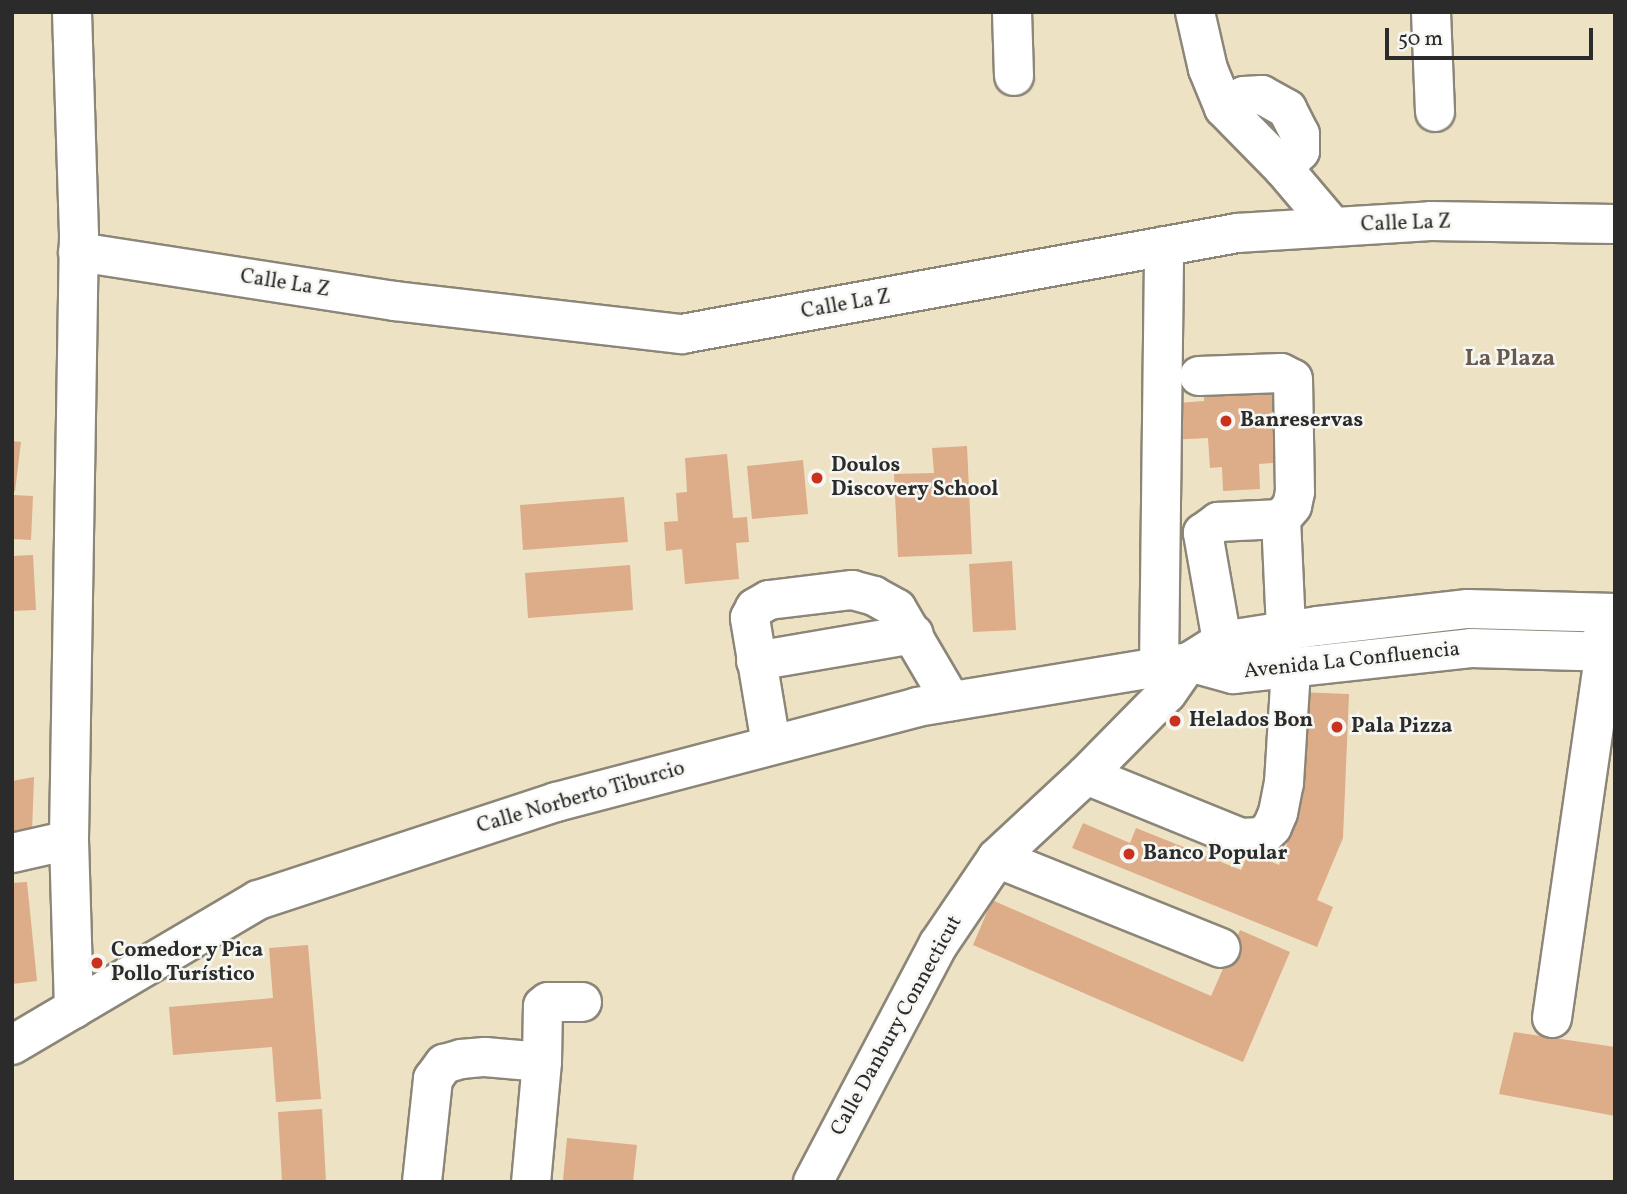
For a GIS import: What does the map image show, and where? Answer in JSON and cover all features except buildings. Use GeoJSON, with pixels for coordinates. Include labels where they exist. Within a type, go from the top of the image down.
{"type":"FeatureCollection","features":[{"type":"Feature","properties":{"kind":"street"},"geometry":{"type":"LineString","coordinates":[[72,12],[78,252],[69,840],[74,1009]]}},
{"type":"Feature","properties":{"kind":"street"},"geometry":{"type":"LineString","coordinates":[[1012,12],[1014,76]]}},
{"type":"Feature","properties":{"kind":"street"},"geometry":{"type":"LineString","coordinates":[[1195,12],[1208,69],[1224,108],[1244,96],[1262,94],[1287,109],[1300,134],[1300,151],[1283,168],[1333,227]]}},
{"type":"Feature","properties":{"kind":"street"},"geometry":{"type":"LineString","coordinates":[[1431,12],[1434,112]]}},
{"type":"Feature","properties":{"kind":"street","name":"Calle La Z"},"geometry":{"type":"LineString","coordinates":[[78,252],[395,301],[682,334],[1237,233],[1431,221],[1615,224]]}},
{"type":"Feature","properties":{"kind":"street"},"geometry":{"type":"LineString","coordinates":[[1164,246],[1174,664]]}},
{"type":"Feature","properties":{"kind":"street"},"geometry":{"type":"LineString","coordinates":[[1199,376],[1281,373],[1293,379],[1296,389],[1295,492],[1292,506],[1281,519],[1286,630]]}},
{"type":"Feature","properties":{"kind":"street"},"geometry":{"type":"LineString","coordinates":[[1222,641],[1203,533],[1218,522],[1281,519]]}},
{"type":"Feature","properties":{"kind":"street"},"geometry":{"type":"LineString","coordinates":[[771,744],[750,618],[755,608],[769,600],[852,590],[874,596],[897,609],[951,701]]}},
{"type":"Feature","properties":{"kind":"street","name":"Avenida La Confluencia"},"geometry":{"type":"LineString","coordinates":[[1174,664],[1222,641],[1286,630],[1468,609],[1609,631]]}},
{"type":"Feature","properties":{"kind":"street"},"geometry":{"type":"LineString","coordinates":[[1552,1018],[1609,631]]}},
{"type":"Feature","properties":{"kind":"street","name":"Avenida La Confluencia"},"geometry":{"type":"LineString","coordinates":[[1174,664],[1233,674],[1609,631]]}},
{"type":"Feature","properties":{"kind":"street"},"geometry":{"type":"LineString","coordinates":[[756,661],[914,634]]}},
{"type":"Feature","properties":{"kind":"street","name":"Calle Norberto Tiburcio"},"geometry":{"type":"LineString","coordinates":[[12,1045],[258,900],[556,802],[771,744],[951,701],[1174,664]]}},
{"type":"Feature","properties":{"kind":"street","name":"Calle Danbury Connecticut"},"geometry":{"type":"LineString","coordinates":[[820,1179],[938,945],[997,858],[1086,775],[1167,693],[1174,664]]}},
{"type":"Feature","properties":{"kind":"street"},"geometry":{"type":"LineString","coordinates":[[1086,775],[1241,838],[1262,837],[1272,827],[1278,813],[1284,783],[1292,668]]}},
{"type":"Feature","properties":{"kind":"street"},"geometry":{"type":"LineString","coordinates":[[12,853],[69,840]]}},
{"type":"Feature","properties":{"kind":"street"},"geometry":{"type":"LineString","coordinates":[[997,858],[1221,948]]}},
{"type":"Feature","properties":{"kind":"street"},"geometry":{"type":"LineString","coordinates":[[531,1182],[542,1062],[543,1006],[548,1002],[582,1002]]}},
{"type":"Feature","properties":{"kind":"street"},"geometry":{"type":"LineString","coordinates":[[422,1182],[433,1079],[444,1064],[485,1057],[542,1062]]}},
{"type":"Feature","properties":{"kind":"place","name":"Banreservas"},"geometry":{"type":"Point","coordinates":[1226,421]}},
{"type":"Feature","properties":{"kind":"place","name":"Doulos Discovery School"},"geometry":{"type":"Point","coordinates":[817,478]}},
{"type":"Feature","properties":{"kind":"place","name":"Helados Bon"},"geometry":{"type":"Point","coordinates":[1175,721]}},
{"type":"Feature","properties":{"kind":"place","name":"Pala Pizza"},"geometry":{"type":"Point","coordinates":[1337,727]}},
{"type":"Feature","properties":{"kind":"place","name":"Banco Popular"},"geometry":{"type":"Point","coordinates":[1129,854]}},
{"type":"Feature","properties":{"kind":"place","name":"Comedor y Pica Pollo Turístico"},"geometry":{"type":"Point","coordinates":[97,963]}},
{"type":"Feature","properties":{"kind":"district","name":"La Plaza"},"geometry":{"type":"Point","coordinates":[1510,359]}}]}
